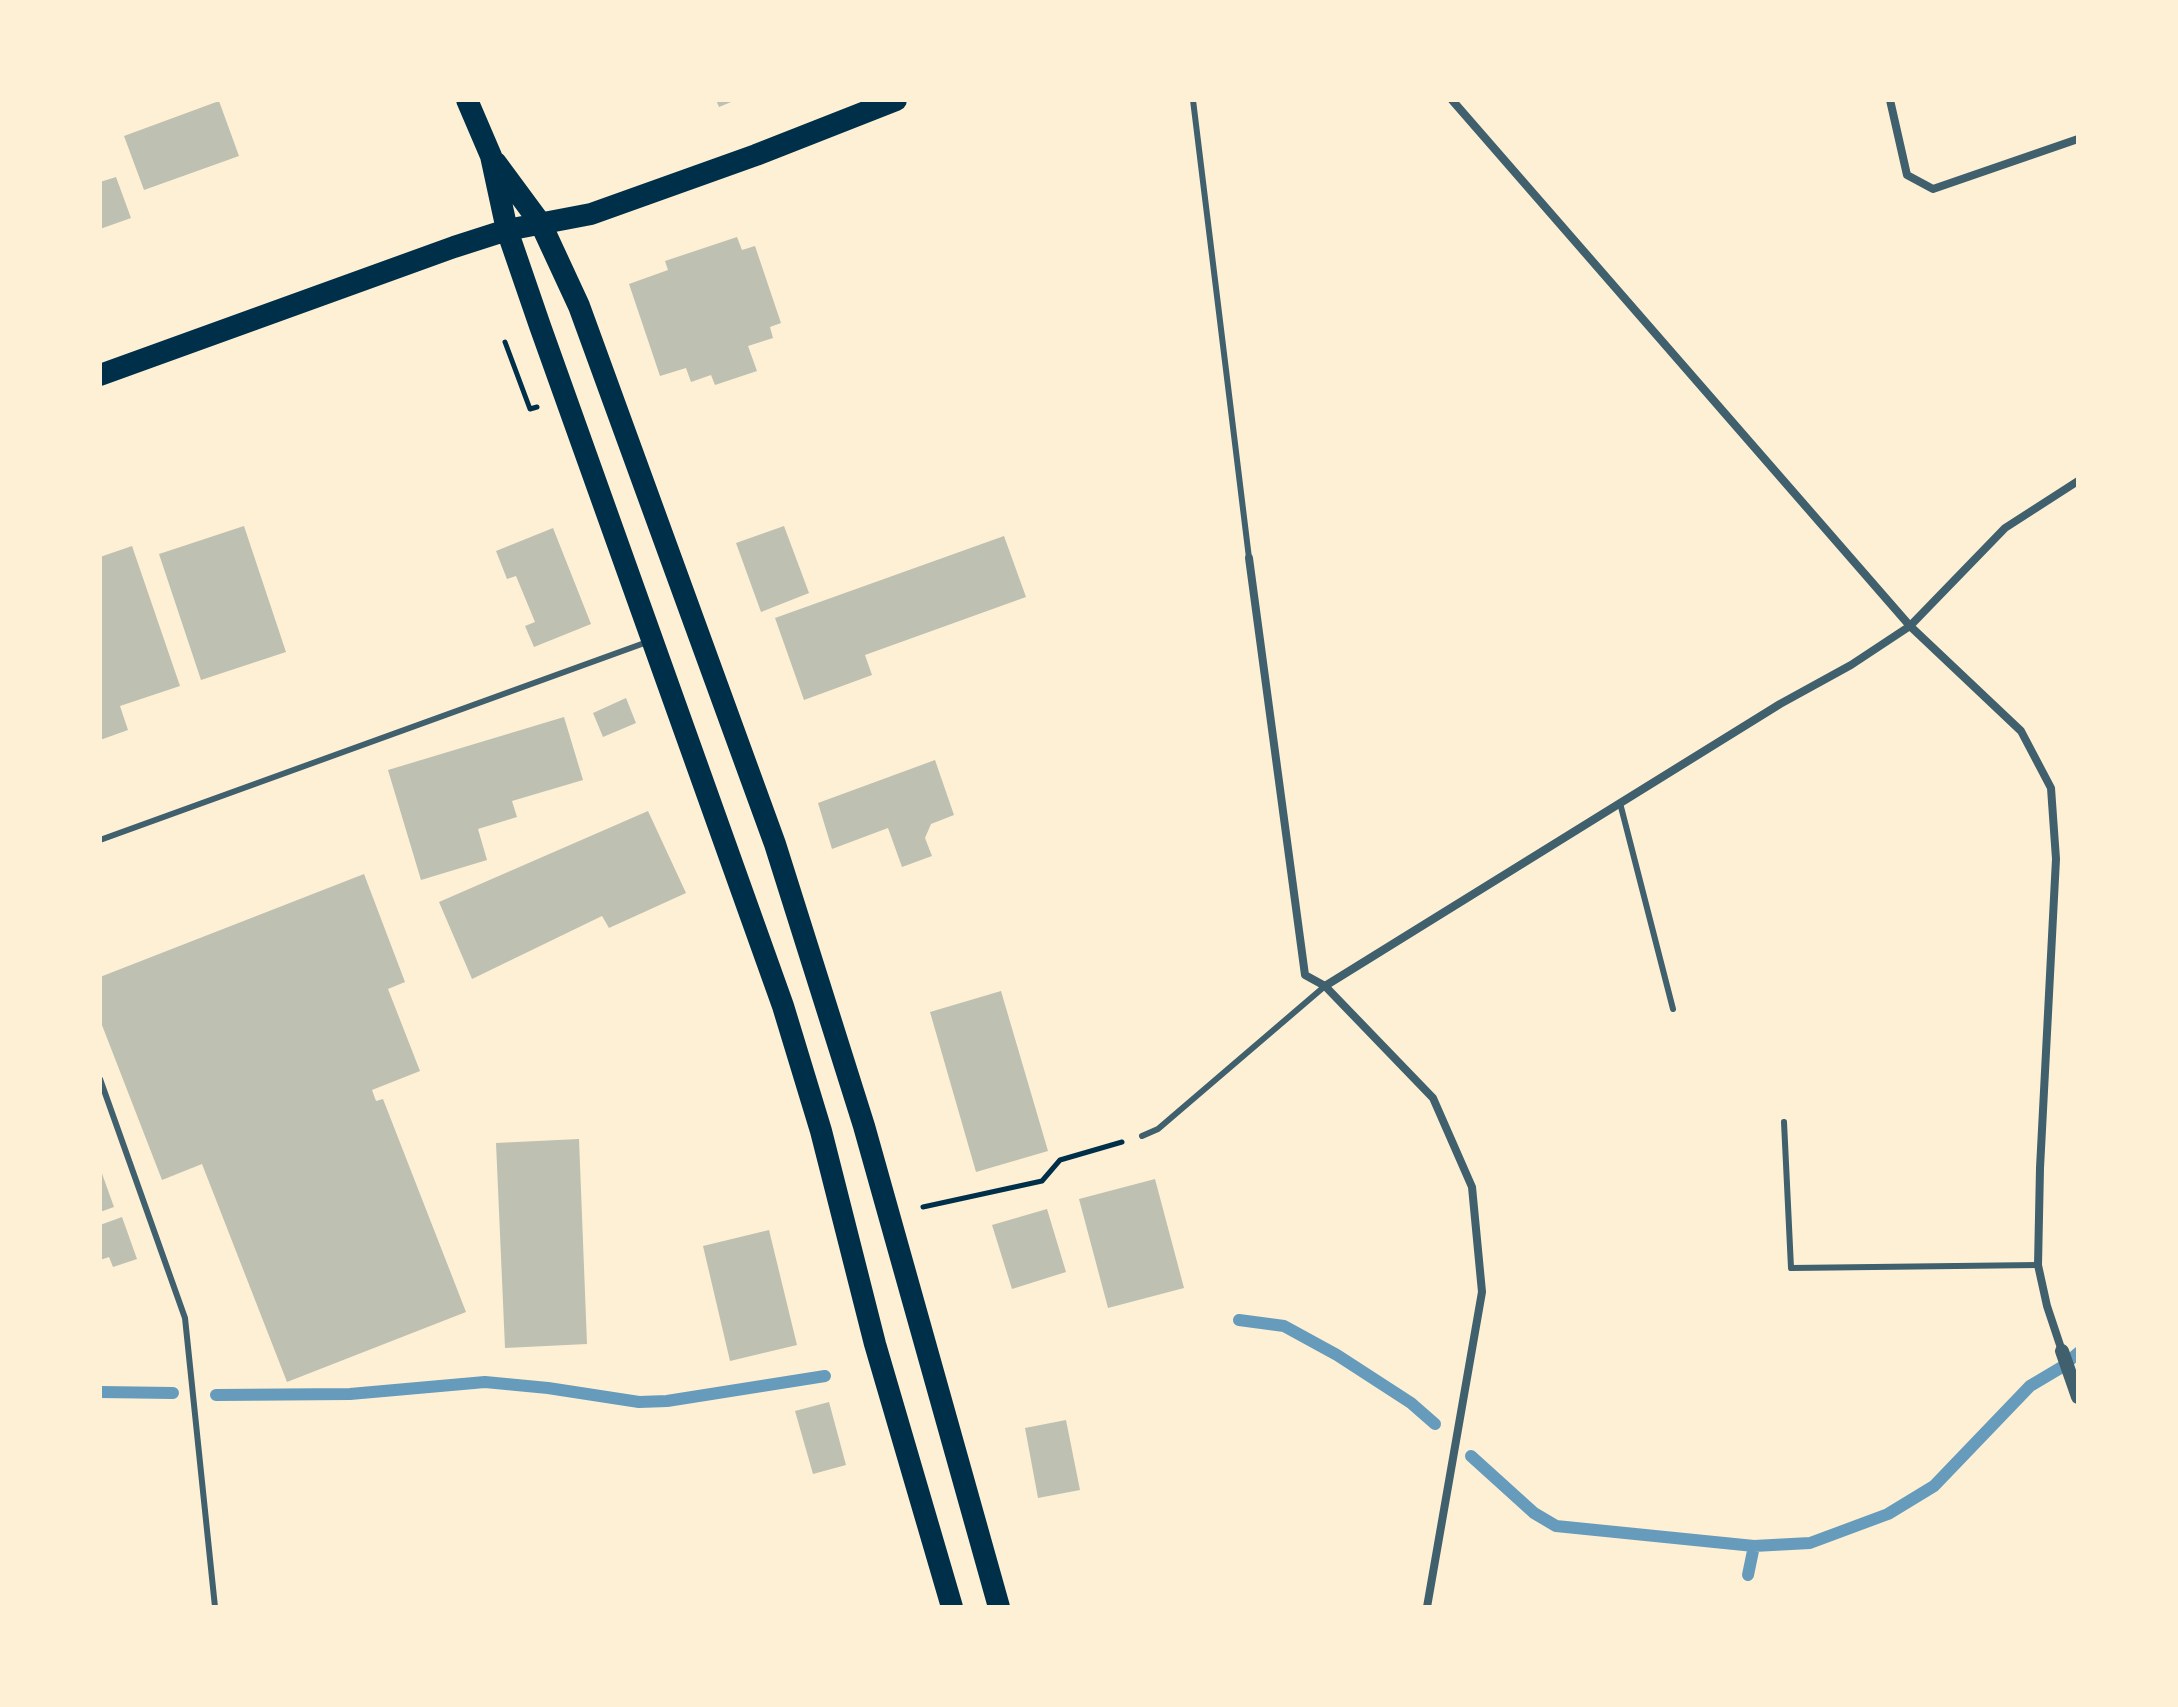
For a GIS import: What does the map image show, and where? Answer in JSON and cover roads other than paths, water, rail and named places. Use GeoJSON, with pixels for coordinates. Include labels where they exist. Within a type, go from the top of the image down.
{"type":"FeatureCollection","features":[{"type":"Feature","properties":{"kind":"highway"},"geometry":{"type":"LineString","coordinates":[[467,100],[491,156],[507,230],[783,1006],[821,1131],[875,1344],[952,1607]]}},
{"type":"Feature","properties":{"kind":"highway"},"geometry":{"type":"LineString","coordinates":[[100,375],[507,230],[606,208],[756,155],[896,100]]}},
{"type":"Feature","properties":{"kind":"highway"},"geometry":{"type":"LineString","coordinates":[[491,156],[541,224],[585,320],[775,844],[864,1126],[999,1607]]}},
{"type":"Feature","properties":{"kind":"street"},"geometry":{"type":"LineString","coordinates":[[1452,100],[1910,626],[2021,731],[2051,788],[2056,859],[2038,1265],[2047,1306],[2078,1397]]}},
{"type":"Feature","properties":{"kind":"street"},"geometry":{"type":"LineString","coordinates":[[1890,100],[1907,175],[1933,189],[2078,139]]}},
{"type":"Feature","properties":{"kind":"street"},"geometry":{"type":"LineString","coordinates":[[1325,986],[1910,626],[2005,528],[2078,481]]}},
{"type":"Feature","properties":{"kind":"street"},"geometry":{"type":"LineString","coordinates":[[1249,558],[1305,975],[1325,986],[1433,1098],[1472,1187],[1482,1292],[1427,1607]]}},
{"type":"Feature","properties":{"kind":"lane"},"geometry":{"type":"LineString","coordinates":[[1193,100],[1249,558]]}},
{"type":"Feature","properties":{"kind":"lane"},"geometry":{"type":"LineString","coordinates":[[100,840],[654,640]]}},
{"type":"Feature","properties":{"kind":"lane"},"geometry":{"type":"LineString","coordinates":[[1620,803],[1673,1009]]}},
{"type":"Feature","properties":{"kind":"lane"},"geometry":{"type":"LineString","coordinates":[[1142,1136],[1158,1129],[1325,986]]}},
{"type":"Feature","properties":{"kind":"lane"},"geometry":{"type":"LineString","coordinates":[[100,1079],[185,1318],[215,1607]]}},
{"type":"Feature","properties":{"kind":"lane"},"geometry":{"type":"LineString","coordinates":[[1784,1122],[1791,1268],[2038,1265]]}},
{"type":"Feature","properties":{"kind":"waterway"},"geometry":{"type":"LineString","coordinates":[[1239,1320],[1284,1326],[1337,1355],[1411,1403],[1435,1424]]}},
{"type":"Feature","properties":{"kind":"waterway"},"geometry":{"type":"LineString","coordinates":[[1471,1456],[1534,1513],[1556,1526],[1754,1546],[1810,1543],[1888,1514],[1934,1486],[2030,1386],[2062,1367],[2078,1353]]}},
{"type":"Feature","properties":{"kind":"waterway"},"geometry":{"type":"LineString","coordinates":[[216,1395],[350,1394],[485,1382],[639,1402],[667,1401],[825,1376]]}},
{"type":"Feature","properties":{"kind":"waterway"},"geometry":{"type":"LineString","coordinates":[[100,1392],[173,1393]]}},
{"type":"Feature","properties":{"kind":"waterway"},"geometry":{"type":"LineString","coordinates":[[1748,1575],[1754,1546]]}}]}
